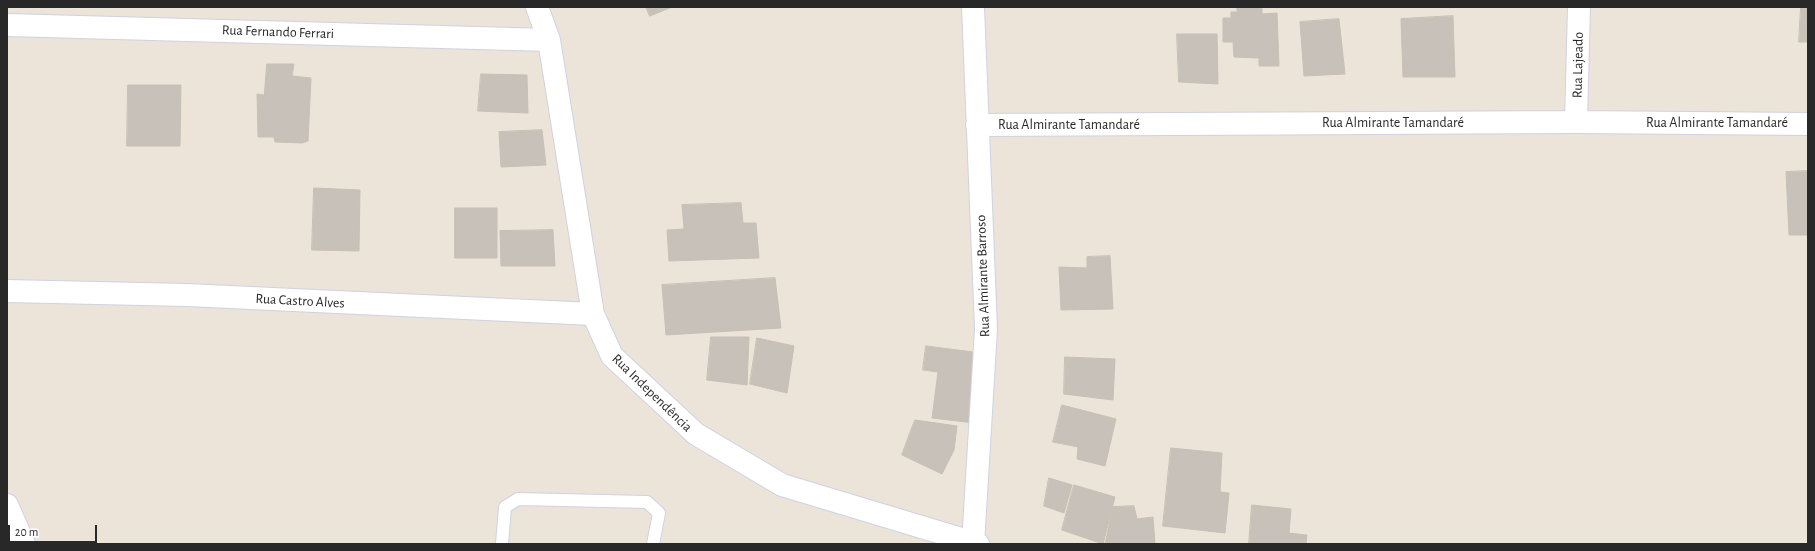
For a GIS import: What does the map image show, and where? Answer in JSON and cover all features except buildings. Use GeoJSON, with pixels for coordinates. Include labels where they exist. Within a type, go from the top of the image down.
{"type":"FeatureCollection","features":[{"type":"Feature","properties":{"kind":"street","name":"Rua Independência"},"geometry":{"type":"LineString","coordinates":[[537,7],[549,40],[593,314],[612,356],[696,434],[782,485],[975,544]]}},
{"type":"Feature","properties":{"kind":"street","name":"Rua Almirante Barroso"},"geometry":{"type":"LineString","coordinates":[[973,7],[986,329],[975,544]]}},
{"type":"Feature","properties":{"kind":"street","name":"Rua Lajeado"},"geometry":{"type":"LineString","coordinates":[[1576,122],[1580,7]]}},
{"type":"Feature","properties":{"kind":"street","name":"Rua Fernando Ferrari"},"geometry":{"type":"LineString","coordinates":[[7,25],[549,40]]}},
{"type":"Feature","properties":{"kind":"street","name":"Rua Almirante Tamandaré"},"geometry":{"type":"LineString","coordinates":[[977,125],[1576,122],[1808,124]]}},
{"type":"Feature","properties":{"kind":"street","name":"Rua Castro Alves"},"geometry":{"type":"LineString","coordinates":[[7,291],[195,296],[593,314]]}},
{"type":"Feature","properties":{"kind":"street"},"geometry":{"type":"LineString","coordinates":[[7,505],[24,544]]}},
{"type":"Feature","properties":{"kind":"lane"},"geometry":{"type":"LineString","coordinates":[[502,544],[505,507],[518,499],[647,502],[659,514],[652,544]]}}]}
